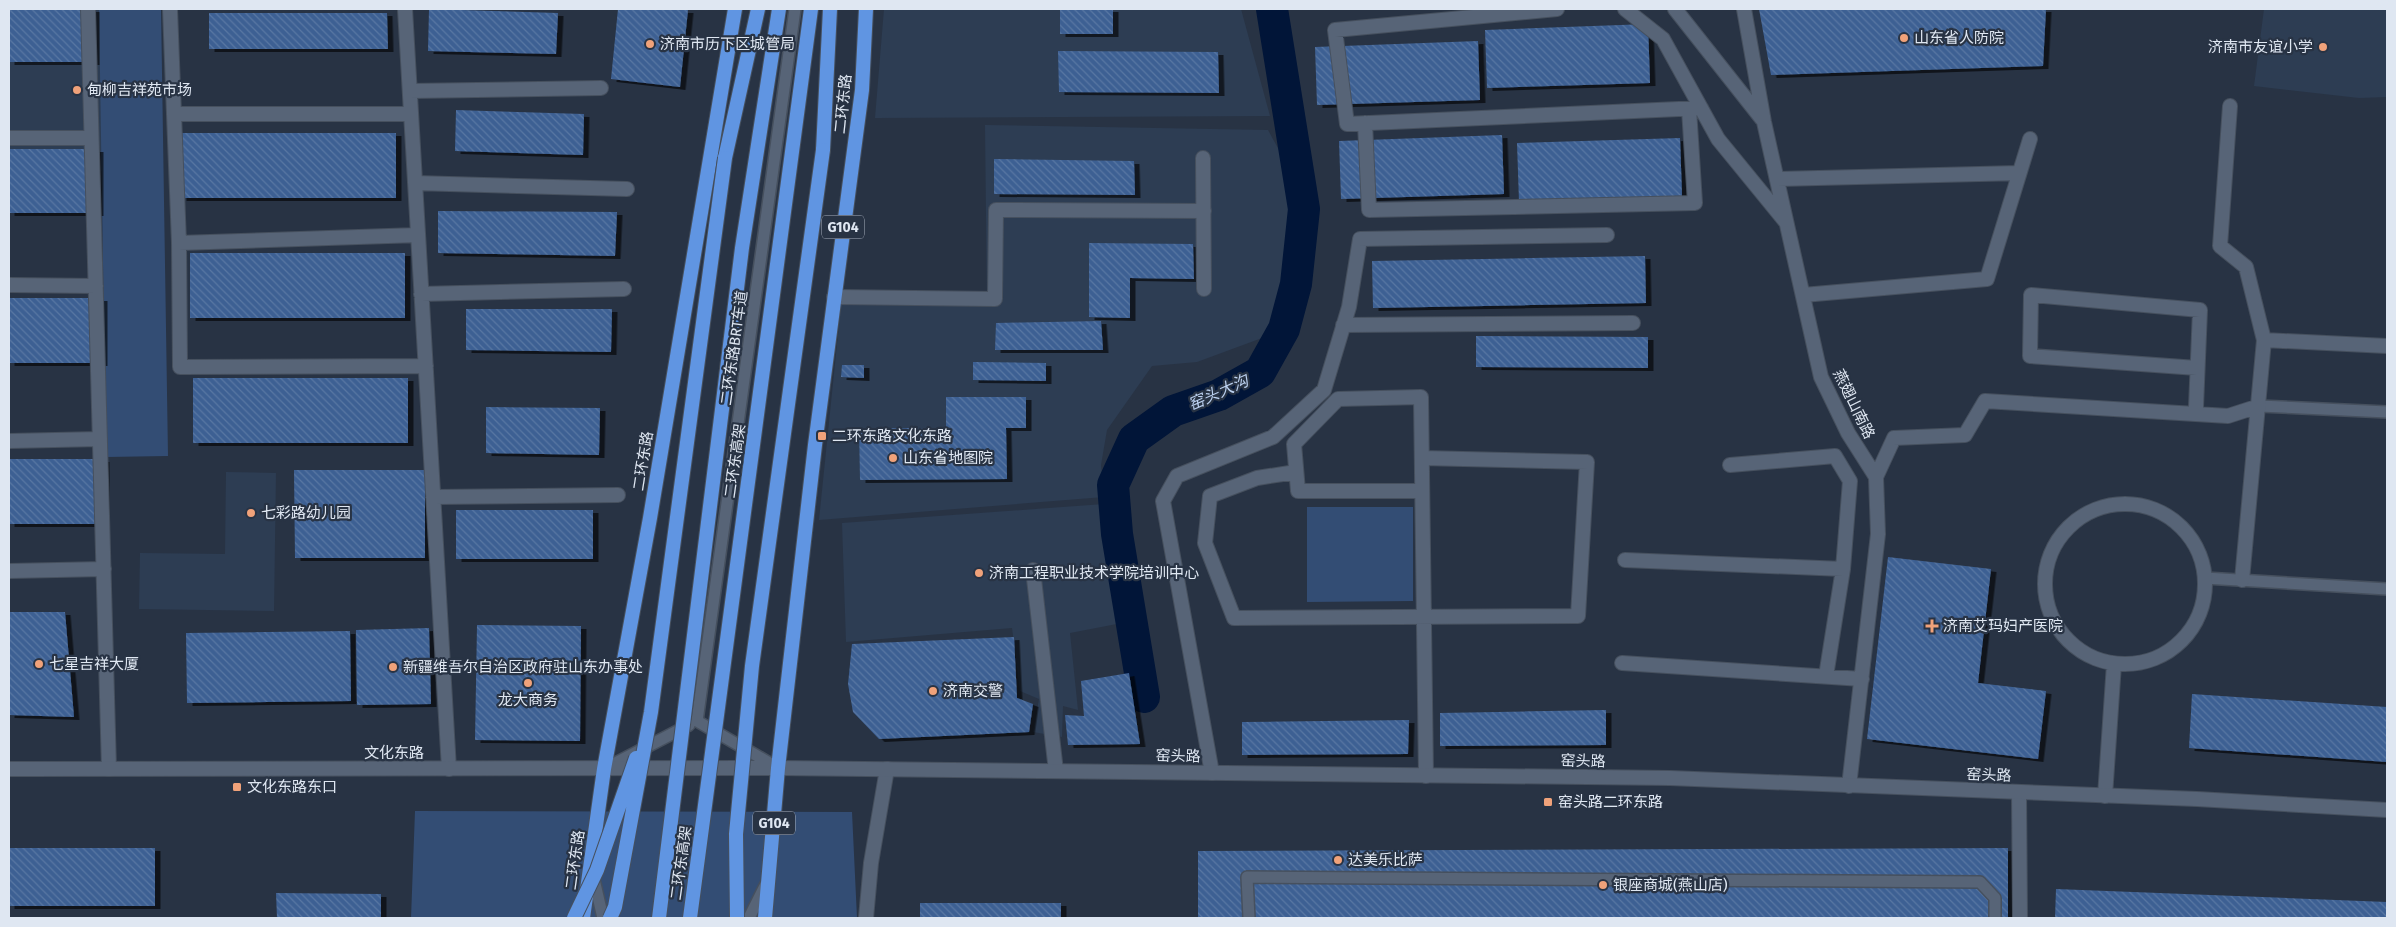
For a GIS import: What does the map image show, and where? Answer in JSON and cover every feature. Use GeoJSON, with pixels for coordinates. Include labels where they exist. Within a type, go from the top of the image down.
{"type":"FeatureCollection","features":[{"type":"Feature","properties":{"kind":"highway","name":"二环东路"},"geometry":{"type":"LineString","coordinates":[[583,918],[604,770],[650,518],[735,9]]}},
{"type":"Feature","properties":{"kind":"highway"},"geometry":{"type":"LineString","coordinates":[[610,918],[615,907],[651,712],[725,158],[758,9]]}},
{"type":"Feature","properties":{"kind":"highway","name":"二环东高架"},"geometry":{"type":"LineString","coordinates":[[659,918],[742,248],[779,9]]}},
{"type":"Feature","properties":{"kind":"highway","name":"二环东高架"},"geometry":{"type":"LineString","coordinates":[[690,918],[811,9]]}},
{"type":"Feature","properties":{"kind":"highway"},"geometry":{"type":"LineString","coordinates":[[737,918],[736,834],[751,676],[823,150],[830,9]]}},
{"type":"Feature","properties":{"kind":"highway","name":"二环东路"},"geometry":{"type":"LineString","coordinates":[[765,918],[778,768],[834,297],[862,90],[866,9]]}},
{"type":"Feature","properties":{"kind":"highway"},"geometry":{"type":"LineString","coordinates":[[574,918],[597,870],[651,712]]}},
{"type":"Feature","properties":{"kind":"street"},"geometry":{"type":"LineString","coordinates":[[88,9],[109,769]]}},
{"type":"Feature","properties":{"kind":"street"},"geometry":{"type":"LineString","coordinates":[[170,9],[179,243],[180,367],[426,366]]}},
{"type":"Feature","properties":{"kind":"street"},"geometry":{"type":"LineString","coordinates":[[405,9],[449,769]]}},
{"type":"Feature","properties":{"kind":"street"},"geometry":{"type":"LineString","coordinates":[[1558,9],[1335,30],[1347,124],[1695,108]]}},
{"type":"Feature","properties":{"kind":"street"},"geometry":{"type":"LineString","coordinates":[[1625,9],[1663,38],[1695,108],[1787,224]]}},
{"type":"Feature","properties":{"kind":"street"},"geometry":{"type":"LineString","coordinates":[[1675,9],[1764,122]]}},
{"type":"Feature","properties":{"kind":"street","name":"燕翅山南路"},"geometry":{"type":"LineString","coordinates":[[1744,9],[1764,122],[1821,377],[1848,433],[1876,477]]}},
{"type":"Feature","properties":{"kind":"street"},"geometry":{"type":"LineString","coordinates":[[410,91],[602,88]]}},
{"type":"Feature","properties":{"kind":"street"},"geometry":{"type":"LineString","coordinates":[[2230,106],[2220,246],[2246,267],[2264,340],[2242,580]]}},
{"type":"Feature","properties":{"kind":"street"},"geometry":{"type":"LineString","coordinates":[[1365,123],[1369,210],[1695,203],[1695,108]]}},
{"type":"Feature","properties":{"kind":"street"},"geometry":{"type":"LineString","coordinates":[[174,114],[411,114]]}},
{"type":"Feature","properties":{"kind":"street"},"geometry":{"type":"LineString","coordinates":[[9,138],[91,138]]}},
{"type":"Feature","properties":{"kind":"street"},"geometry":{"type":"LineString","coordinates":[[1803,295],[1987,279],[2030,138]]}},
{"type":"Feature","properties":{"kind":"street"},"geometry":{"type":"LineString","coordinates":[[1203,158],[1204,289]]}},
{"type":"Feature","properties":{"kind":"street"},"geometry":{"type":"LineString","coordinates":[[1777,179],[2019,173]]}},
{"type":"Feature","properties":{"kind":"street"},"geometry":{"type":"LineString","coordinates":[[415,184],[627,189]]}},
{"type":"Feature","properties":{"kind":"street"},"geometry":{"type":"LineString","coordinates":[[834,297],[995,299],[996,210],[1204,211]]}},
{"type":"Feature","properties":{"kind":"street"},"geometry":{"type":"LineString","coordinates":[[1212,773],[1163,501],[1177,476],[1273,437],[1324,390],[1349,307],[1360,239],[1607,234]]}},
{"type":"Feature","properties":{"kind":"street"},"geometry":{"type":"LineString","coordinates":[[179,243],[418,236]]}},
{"type":"Feature","properties":{"kind":"street"},"geometry":{"type":"LineString","coordinates":[[9,285],[96,286]]}},
{"type":"Feature","properties":{"kind":"street"},"geometry":{"type":"LineString","coordinates":[[421,294],[624,289]]}},
{"type":"Feature","properties":{"kind":"street"},"geometry":{"type":"LineString","coordinates":[[2196,407],[2198,368],[2200,310],[2031,295],[2030,356],[2198,368]]}},
{"type":"Feature","properties":{"kind":"street"},"geometry":{"type":"LineString","coordinates":[[1343,325],[1633,323]]}},
{"type":"Feature","properties":{"kind":"street"},"geometry":{"type":"LineString","coordinates":[[2264,340],[2387,346]]}},
{"type":"Feature","properties":{"kind":"street"},"geometry":{"type":"LineString","coordinates":[[1422,491],[1298,491],[1294,444],[1338,399],[1421,397],[1426,776]]}},
{"type":"Feature","properties":{"kind":"street"},"geometry":{"type":"LineString","coordinates":[[1849,786],[1878,534],[1876,477],[1894,438],[1965,436],[1985,401],[2228,416],[2259,406]]}},
{"type":"Feature","properties":{"kind":"street"},"geometry":{"type":"LineString","coordinates":[[9,441],[100,439]]}},
{"type":"Feature","properties":{"kind":"street"},"geometry":{"type":"LineString","coordinates":[[1730,464],[1834,456],[1850,481],[1843,569],[1826,676]]}},
{"type":"Feature","properties":{"kind":"street"},"geometry":{"type":"LineString","coordinates":[[1296,472],[1257,478],[1210,496],[1205,542],[1234,618],[1578,616],[1587,462],[1422,458]]}},
{"type":"Feature","properties":{"kind":"street"},"geometry":{"type":"LineString","coordinates":[[433,497],[618,495]]}},
{"type":"Feature","properties":{"kind":"street"},"geometry":{"type":"LineString","coordinates":[[2129,503],[2154,508],[2177,521],[2194,541],[2204,565],[2205,578],[2206,591],[2200,616],[2185,638],[2165,654],[2140,663],[2114,664],[2088,656],[2066,639],[2051,616],[2044,590],[2047,562],[2058,538],[2078,518],[2103,506],[2129,503]]}},
{"type":"Feature","properties":{"kind":"street"},"geometry":{"type":"LineString","coordinates":[[1625,560],[1843,569]]}},
{"type":"Feature","properties":{"kind":"street"},"geometry":{"type":"LineString","coordinates":[[9,572],[104,569]]}},
{"type":"Feature","properties":{"kind":"street"},"geometry":{"type":"LineString","coordinates":[[1033,570],[1056,771]]}},
{"type":"Feature","properties":{"kind":"street"},"geometry":{"type":"LineString","coordinates":[[1622,663],[1862,679]]}},
{"type":"Feature","properties":{"kind":"street"},"geometry":{"type":"LineString","coordinates":[[2105,796],[2114,664]]}},
{"type":"Feature","properties":{"kind":"street","name":"文化东路"},"geometry":{"type":"LineString","coordinates":[[9,769],[604,770],[778,768]]}},
{"type":"Feature","properties":{"kind":"street","name":"窑头路"},"geometry":{"type":"LineString","coordinates":[[778,768],[1670,778],[2019,792],[2387,810]]}},
{"type":"Feature","properties":{"kind":"street"},"geometry":{"type":"LineString","coordinates":[[866,918],[871,863],[887,769]]}},
{"type":"Feature","properties":{"kind":"street"},"geometry":{"type":"LineString","coordinates":[[2019,792],[2020,918]]}},
{"type":"Feature","properties":{"kind":"lane","name":"二环东路BRT车道"},"geometry":{"type":"LineString","coordinates":[[697,720],[795,9]]}},
{"type":"Feature","properties":{"kind":"lane"},"geometry":{"type":"LineString","coordinates":[[2259,406],[2387,412]]}},
{"type":"Feature","properties":{"kind":"lane"},"geometry":{"type":"LineString","coordinates":[[2205,578],[2387,589]]}},
{"type":"Feature","properties":{"kind":"lane"},"geometry":{"type":"LineString","coordinates":[[604,770],[697,720],[778,768]]}},
{"type":"Feature","properties":{"kind":"lane"},"geometry":{"type":"LineString","coordinates":[[591,863],[603,918]]}},
{"type":"Feature","properties":{"kind":"lane"},"geometry":{"type":"LineString","coordinates":[[1249,918],[1247,877],[1980,882],[1995,898],[1995,918]]}},
{"type":"Feature","properties":{"kind":"lane"},"geometry":{"type":"LineString","coordinates":[[749,918],[769,878]]}},
{"type":"Feature","properties":{"kind":"shaded area","name":"甸柳吉祥苑市场"},"geometry":{"type":"Polygon","coordinates":[[[9,9],[139,9],[150,172],[9,170],[9,9]]]}},
{"type":"Feature","properties":{"kind":"shaded area"},"geometry":{"type":"Polygon","coordinates":[[[99,9],[161,9],[168,456],[106,457],[99,9]]]}},
{"type":"Feature","properties":{"kind":"shaded area"},"geometry":{"type":"Polygon","coordinates":[[[884,9],[1241,9],[1270,116],[875,118],[884,9]]]}},
{"type":"Feature","properties":{"kind":"shaded area","name":"济南市友谊小学"},"geometry":{"type":"Polygon","coordinates":[[[2264,9],[2387,9],[2387,97],[2359,98],[2254,86],[2264,9]]]}},
{"type":"Feature","properties":{"kind":"shaded area"},"geometry":{"type":"Polygon","coordinates":[[[985,125],[1268,130],[1284,159],[1304,209],[1301,276],[1262,338],[1197,362],[1152,366],[1107,430],[1101,465],[1104,497],[819,520],[841,305],[987,306],[985,125]]]}},
{"type":"Feature","properties":{"kind":"shaded area","name":"七彩路幼儿园"},"geometry":{"type":"Polygon","coordinates":[[[226,472],[276,473],[274,611],[139,609],[140,553],[225,554],[226,472]]]}},
{"type":"Feature","properties":{"kind":"shaded area","name":"济南工程职业技术学院培训中心"},"geometry":{"type":"Polygon","coordinates":[[[1104,504],[1122,623],[1070,633],[1078,710],[1063,706],[1062,737],[1033,732],[1039,699],[1020,691],[1012,628],[846,642],[842,523],[1104,504]]]}},
{"type":"Feature","properties":{"kind":"shaded area"},"geometry":{"type":"Polygon","coordinates":[[[1307,507],[1413,507],[1413,601],[1307,602],[1307,507]]]}},
{"type":"Feature","properties":{"kind":"shaded area"},"geometry":{"type":"Polygon","coordinates":[[[415,811],[852,812],[857,918],[411,918],[415,811]]]}},
{"type":"Feature","properties":{"kind":"building"},"geometry":{"type":"Polygon","coordinates":[[[9,9],[94,9],[94,62],[9,62],[9,9]]]}},
{"type":"Feature","properties":{"kind":"building"},"geometry":{"type":"Polygon","coordinates":[[[429,9],[558,13],[556,54],[428,51],[429,9]]]}},
{"type":"Feature","properties":{"kind":"building","name":"济南市历下区城管局"},"geometry":{"type":"Polygon","coordinates":[[[618,9],[688,10],[680,87],[611,79],[618,9]]]}},
{"type":"Feature","properties":{"kind":"building"},"geometry":{"type":"Polygon","coordinates":[[[1060,9],[1113,9],[1113,34],[1060,34],[1060,9]]]}},
{"type":"Feature","properties":{"kind":"building","name":"山东省人防院"},"geometry":{"type":"Polygon","coordinates":[[[1759,9],[2046,9],[2043,66],[1771,75],[1759,9]]]}},
{"type":"Feature","properties":{"kind":"building"},"geometry":{"type":"Polygon","coordinates":[[[209,13],[387,13],[388,49],[209,49],[209,13]]]}},
{"type":"Feature","properties":{"kind":"building"},"geometry":{"type":"Polygon","coordinates":[[[1648,24],[1650,83],[1487,88],[1485,30],[1648,24]]]}},
{"type":"Feature","properties":{"kind":"building"},"geometry":{"type":"Polygon","coordinates":[[[1478,41],[1480,100],[1317,105],[1315,47],[1478,41]]]}},
{"type":"Feature","properties":{"kind":"building"},"geometry":{"type":"Polygon","coordinates":[[[1058,51],[1218,52],[1219,93],[1059,92],[1058,51]]]}},
{"type":"Feature","properties":{"kind":"building"},"geometry":{"type":"Polygon","coordinates":[[[456,110],[584,114],[583,155],[455,151],[456,110]]]}},
{"type":"Feature","properties":{"kind":"building"},"geometry":{"type":"Polygon","coordinates":[[[181,133],[396,133],[396,198],[181,198],[181,133]]]}},
{"type":"Feature","properties":{"kind":"building"},"geometry":{"type":"Polygon","coordinates":[[[1502,135],[1504,194],[1341,199],[1339,141],[1502,135]]]}},
{"type":"Feature","properties":{"kind":"building"},"geometry":{"type":"Polygon","coordinates":[[[1680,138],[1682,196],[1519,202],[1517,143],[1680,138]]]}},
{"type":"Feature","properties":{"kind":"building"},"geometry":{"type":"Polygon","coordinates":[[[9,149],[98,149],[98,213],[9,213],[9,149]]]}},
{"type":"Feature","properties":{"kind":"building"},"geometry":{"type":"Polygon","coordinates":[[[994,159],[1134,161],[1135,195],[994,194],[994,159]]]}},
{"type":"Feature","properties":{"kind":"building"},"geometry":{"type":"Polygon","coordinates":[[[438,211],[617,212],[615,256],[438,253],[438,211]]]}},
{"type":"Feature","properties":{"kind":"building"},"geometry":{"type":"Polygon","coordinates":[[[1089,243],[1193,244],[1194,279],[1130,278],[1130,318],[1089,317],[1089,243]]]}},
{"type":"Feature","properties":{"kind":"building"},"geometry":{"type":"Polygon","coordinates":[[[190,253],[405,253],[405,318],[190,318],[190,253]]]}},
{"type":"Feature","properties":{"kind":"building"},"geometry":{"type":"Polygon","coordinates":[[[1645,256],[1646,303],[1373,308],[1372,261],[1645,256]]]}},
{"type":"Feature","properties":{"kind":"building"},"geometry":{"type":"Polygon","coordinates":[[[9,298],[102,298],[102,363],[9,363],[9,298]]]}},
{"type":"Feature","properties":{"kind":"building"},"geometry":{"type":"Polygon","coordinates":[[[466,309],[612,309],[611,352],[466,350],[466,309]]]}},
{"type":"Feature","properties":{"kind":"building"},"geometry":{"type":"Polygon","coordinates":[[[1101,321],[1103,350],[995,350],[996,323],[1101,321]]]}},
{"type":"Feature","properties":{"kind":"building"},"geometry":{"type":"Polygon","coordinates":[[[1476,336],[1648,337],[1648,368],[1476,367],[1476,336]]]}},
{"type":"Feature","properties":{"kind":"building"},"geometry":{"type":"Polygon","coordinates":[[[973,362],[1046,363],[1046,381],[973,380],[973,362]]]}},
{"type":"Feature","properties":{"kind":"building"},"geometry":{"type":"Polygon","coordinates":[[[842,365],[864,365],[864,378],[841,377],[842,365]]]}},
{"type":"Feature","properties":{"kind":"building"},"geometry":{"type":"Polygon","coordinates":[[[193,378],[408,378],[408,443],[193,443],[193,378]]]}},
{"type":"Feature","properties":{"kind":"building"},"geometry":{"type":"Polygon","coordinates":[[[946,397],[1026,397],[1026,428],[1006,428],[1007,479],[860,480],[859,428],[946,428],[946,397]]]}},
{"type":"Feature","properties":{"kind":"building"},"geometry":{"type":"Polygon","coordinates":[[[486,407],[600,408],[599,455],[486,453],[486,407]]]}},
{"type":"Feature","properties":{"kind":"building"},"geometry":{"type":"Polygon","coordinates":[[[9,459],[104,459],[104,524],[9,524],[9,459]]]}},
{"type":"Feature","properties":{"kind":"building"},"geometry":{"type":"Polygon","coordinates":[[[294,470],[425,470],[425,558],[295,558],[294,470]]]}},
{"type":"Feature","properties":{"kind":"building"},"geometry":{"type":"Polygon","coordinates":[[[456,510],[593,510],[593,559],[456,559],[456,510]]]}},
{"type":"Feature","properties":{"kind":"building","name":"济南艾玛妇产医院"},"geometry":{"type":"Polygon","coordinates":[[[1888,557],[1991,569],[1978,683],[2046,691],[2038,759],[1867,739],[1888,557]]]}},
{"type":"Feature","properties":{"kind":"building","name":"七星吉祥大厦"},"geometry":{"type":"Polygon","coordinates":[[[9,612],[65,612],[74,717],[9,715],[9,612]]]}},
{"type":"Feature","properties":{"kind":"building","name":"龙大商务"},"geometry":{"type":"Polygon","coordinates":[[[477,625],[581,626],[580,741],[475,740],[477,625]]]}},
{"type":"Feature","properties":{"kind":"building","name":"新疆维吾尔自治区政府驻山东办事处"},"geometry":{"type":"Polygon","coordinates":[[[429,628],[431,704],[357,705],[356,630],[429,628]]]}},
{"type":"Feature","properties":{"kind":"building"},"geometry":{"type":"Polygon","coordinates":[[[350,631],[351,701],[187,703],[186,633],[350,631]]]}},
{"type":"Feature","properties":{"kind":"building","name":"济南交警"},"geometry":{"type":"Polygon","coordinates":[[[1014,637],[1017,698],[1033,704],[1029,732],[879,739],[853,712],[848,684],[852,644],[1014,637]]]}},
{"type":"Feature","properties":{"kind":"building"},"geometry":{"type":"Polygon","coordinates":[[[1129,673],[1140,744],[1068,745],[1065,715],[1084,716],[1081,681],[1129,673]]]}},
{"type":"Feature","properties":{"kind":"building"},"geometry":{"type":"Polygon","coordinates":[[[2192,694],[2387,707],[2387,762],[2189,748],[2192,694]]]}},
{"type":"Feature","properties":{"kind":"building"},"geometry":{"type":"Polygon","coordinates":[[[1606,710],[1606,745],[1440,746],[1440,713],[1606,710]]]}},
{"type":"Feature","properties":{"kind":"building"},"geometry":{"type":"Polygon","coordinates":[[[1409,720],[1408,754],[1242,755],[1242,722],[1409,720]]]}},
{"type":"Feature","properties":{"kind":"building"},"geometry":{"type":"Polygon","coordinates":[[[9,848],[155,848],[155,906],[9,906],[9,848]]]}},
{"type":"Feature","properties":{"kind":"building","name":"银座商城(燕山店)"},"geometry":{"type":"Polygon","coordinates":[[[2008,848],[2008,918],[1198,918],[1198,851],[2008,848]]]}},
{"type":"Feature","properties":{"kind":"building"},"geometry":{"type":"Polygon","coordinates":[[[2056,889],[2387,902],[2387,918],[2055,918],[2056,889]]]}},
{"type":"Feature","properties":{"kind":"building"},"geometry":{"type":"Polygon","coordinates":[[[276,893],[381,894],[381,918],[277,918],[276,893]]]}},
{"type":"Feature","properties":{"kind":"building"},"geometry":{"type":"Polygon","coordinates":[[[920,903],[1061,903],[1061,918],[920,918],[920,903]]]}},
{"type":"Feature","properties":{"kind":"waterway","name":"窑头大沟"},"geometry":{"type":"LineString","coordinates":[[1144,697],[1117,534],[1113,485],[1134,439],[1173,411],[1219,395],[1260,372],[1284,329],[1296,284],[1304,209],[1272,9]]}},
{"type":"Feature","properties":{"kind":"place","name":"山东省人防院"},"geometry":{"type":"Point","coordinates":[1904,38]}},
{"type":"Feature","properties":{"kind":"place","name":"济南市历下区城管局"},"geometry":{"type":"Point","coordinates":[650,44]}},
{"type":"Feature","properties":{"kind":"place","name":"济南市友谊小学"},"geometry":{"type":"Point","coordinates":[2323,47]}},
{"type":"Feature","properties":{"kind":"place","name":"甸柳吉祥苑市场"},"geometry":{"type":"Point","coordinates":[77,90]}},
{"type":"Feature","properties":{"kind":"place","name":"二环东路文化东路"},"geometry":{"type":"Point","coordinates":[822,436]}},
{"type":"Feature","properties":{"kind":"place","name":"山东省地图院"},"geometry":{"type":"Point","coordinates":[893,458]}},
{"type":"Feature","properties":{"kind":"place","name":"七彩路幼儿园"},"geometry":{"type":"Point","coordinates":[251,513]}},
{"type":"Feature","properties":{"kind":"place","name":"济南工程职业技术学院培训中心"},"geometry":{"type":"Point","coordinates":[979,573]}},
{"type":"Feature","properties":{"kind":"place","name":"济南艾玛妇产医院"},"geometry":{"type":"Point","coordinates":[1932,626]}},
{"type":"Feature","properties":{"kind":"place","name":"七星吉祥大厦"},"geometry":{"type":"Point","coordinates":[39,664]}},
{"type":"Feature","properties":{"kind":"place","name":"新疆维吾尔自治区政府驻山东办事处"},"geometry":{"type":"Point","coordinates":[393,667]}},
{"type":"Feature","properties":{"kind":"place","name":"龙大商务"},"geometry":{"type":"Point","coordinates":[528,683]}},
{"type":"Feature","properties":{"kind":"place","name":"济南交警"},"geometry":{"type":"Point","coordinates":[933,691]}},
{"type":"Feature","properties":{"kind":"place","name":"文化东路东口"},"geometry":{"type":"Point","coordinates":[237,787]}},
{"type":"Feature","properties":{"kind":"place","name":"窑头路二环东路"},"geometry":{"type":"Point","coordinates":[1548,802]}},
{"type":"Feature","properties":{"kind":"place","name":"达美乐比萨"},"geometry":{"type":"Point","coordinates":[1338,860]}},
{"type":"Feature","properties":{"kind":"place","name":"银座商城(燕山店)"},"geometry":{"type":"Point","coordinates":[1603,885]}}]}
